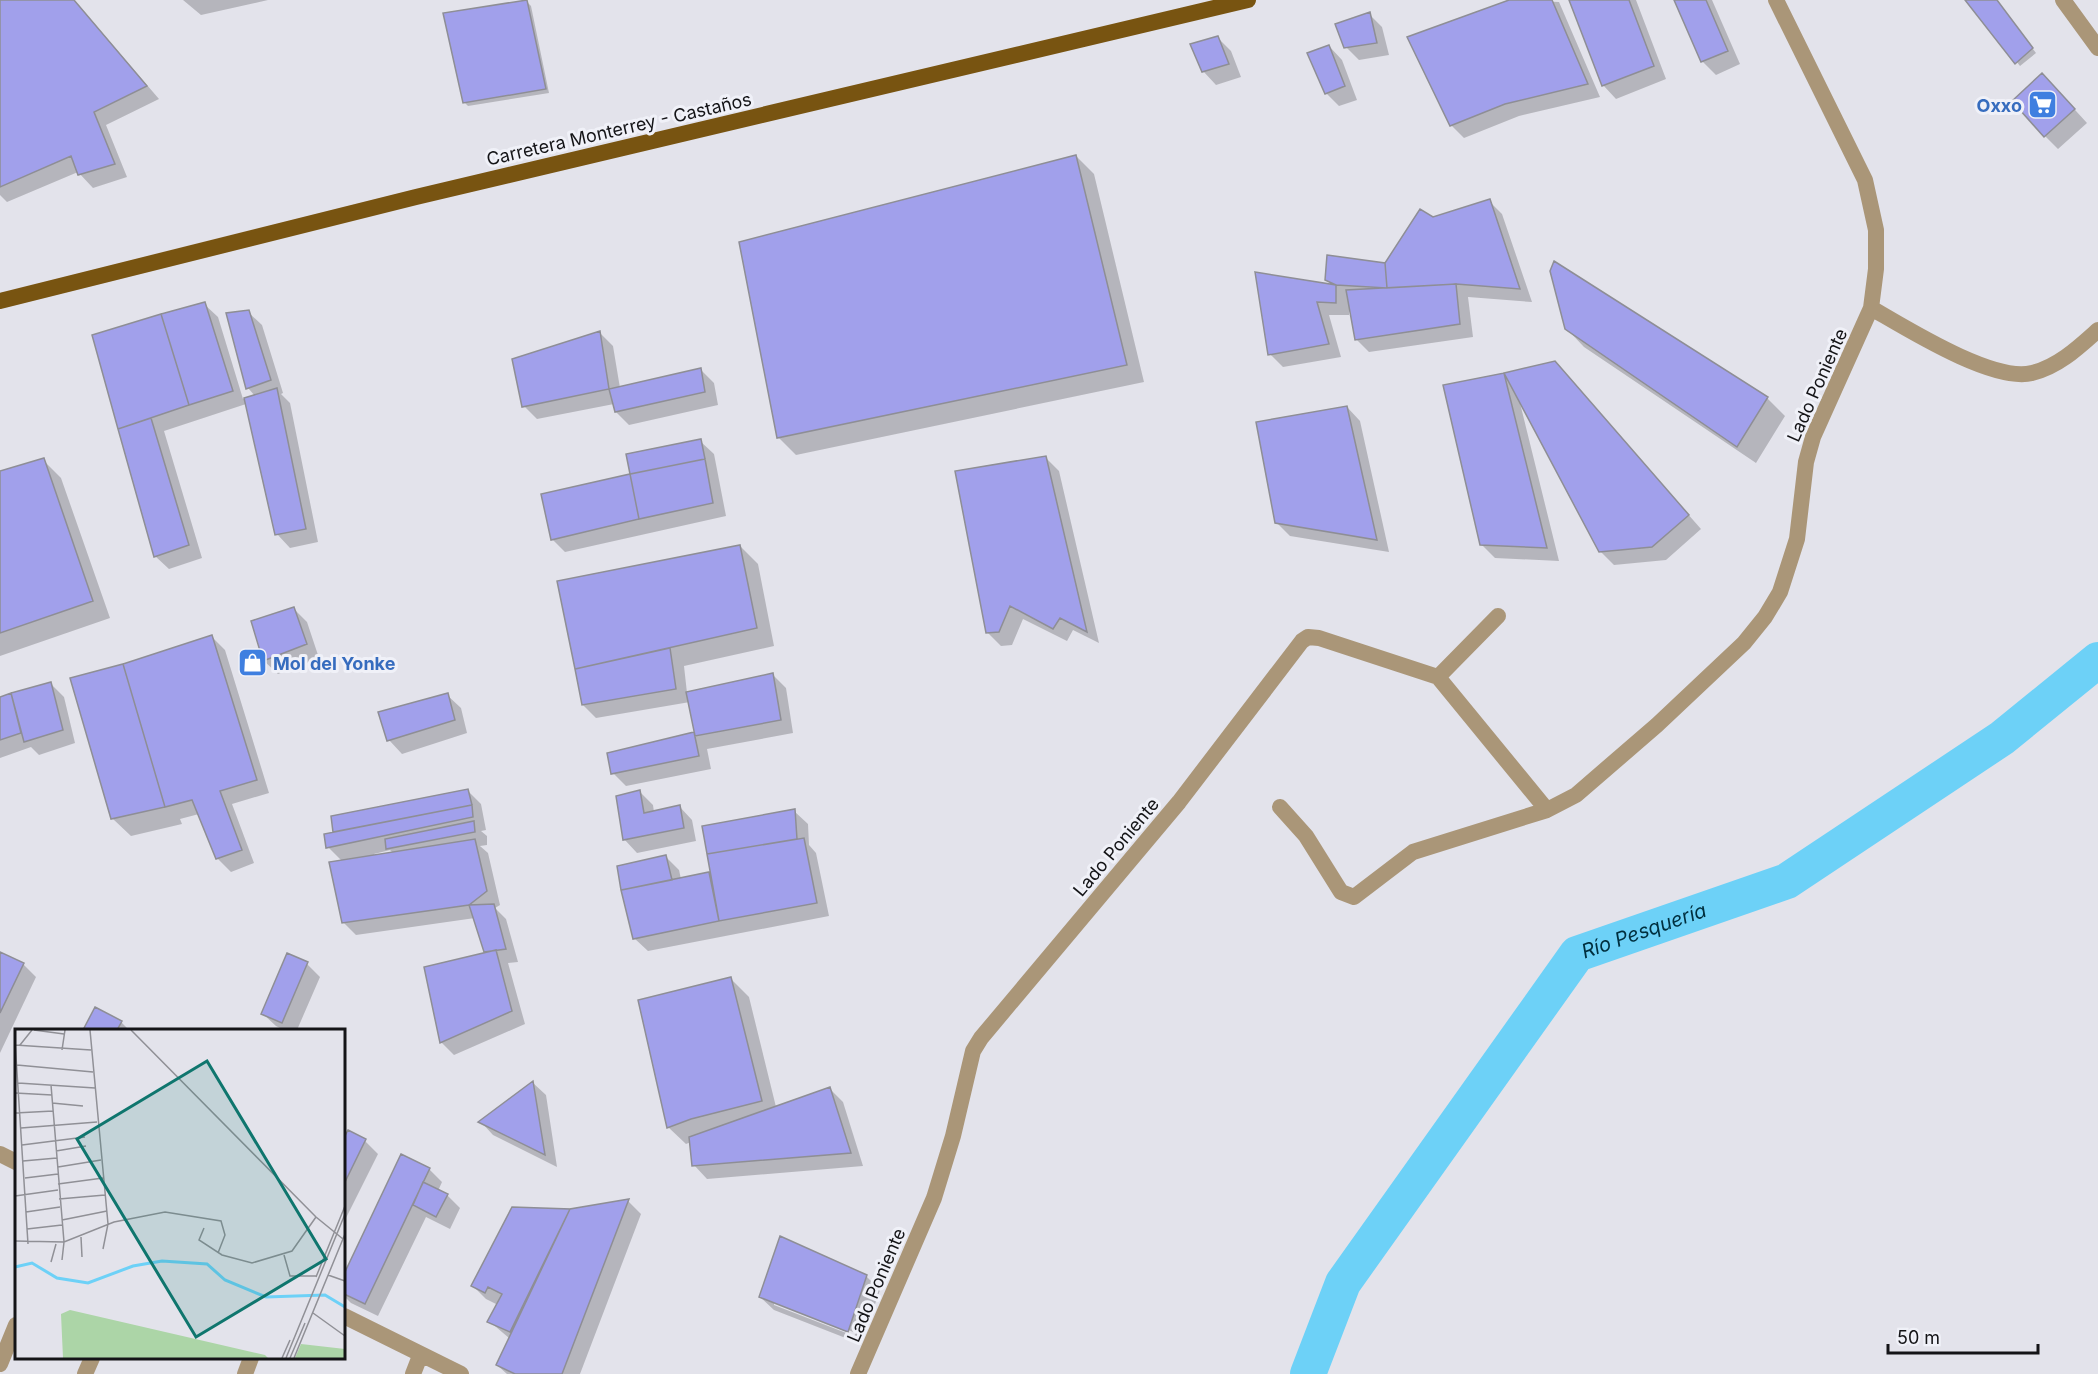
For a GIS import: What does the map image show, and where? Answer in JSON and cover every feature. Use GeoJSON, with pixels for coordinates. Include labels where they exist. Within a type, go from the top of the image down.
{"type":"FeatureCollection","features":[{"type":"Feature","properties":{"kind":"main road","name":"Carretera Monterrey - Castaños"},"geometry":{"type":"LineString","coordinates":[[0,302],[416,197],[1248,0]]}},
{"type":"Feature","properties":{"kind":"street","name":"Lado Poniente"},"geometry":{"type":"LineString","coordinates":[[1280,807],[1306,836],[1341,892],[1354,897],[1413,852],[1547,810],[1576,795],[1657,725],[1744,643],[1765,617],[1780,592],[1795,549],[1806,462],[1813,437],[1871,308],[1876,269],[1876,230],[1872,200],[1854,155],[1776,0]]}},
{"type":"Feature","properties":{"kind":"street"},"geometry":{"type":"LineString","coordinates":[[2063,0],[2098,48]]}},
{"type":"Feature","properties":{"kind":"street"},"geometry":{"type":"LineString","coordinates":[[1871,308],[1943,348],[1998,371],[2031,374],[2056,363],[2098,330]]}},
{"type":"Feature","properties":{"kind":"street"},"geometry":{"type":"LineString","coordinates":[[1498,616],[1438,676],[1547,810]]}},
{"type":"Feature","properties":{"kind":"street","name":"Lado Poniente"},"geometry":{"type":"LineString","coordinates":[[858,1374],[934,1198],[953,1136],[971,1058],[981,1038],[1179,802],[1298,645],[1308,637],[1319,638],[1438,676]]}},
{"type":"Feature","properties":{"kind":"street"},"geometry":{"type":"LineString","coordinates":[[0,1154],[15,1162]]}},
{"type":"Feature","properties":{"kind":"street"},"geometry":{"type":"LineString","coordinates":[[345,1317],[420,1356],[461,1374]]}},
{"type":"Feature","properties":{"kind":"street"},"geometry":{"type":"LineString","coordinates":[[0,1364],[15,1327]]}},
{"type":"Feature","properties":{"kind":"street"},"geometry":{"type":"LineString","coordinates":[[413,1374],[420,1356]]}},
{"type":"Feature","properties":{"kind":"street"},"geometry":{"type":"LineString","coordinates":[[85,1374],[92,1359]]}},
{"type":"Feature","properties":{"kind":"street"},"geometry":{"type":"LineString","coordinates":[[245,1374],[251,1359]]}},
{"type":"Feature","properties":{"kind":"building"},"geometry":{"type":"Polygon","coordinates":[[[0,0],[74,0],[147,86],[94,112],[115,164],[78,175],[71,156],[0,187],[0,0]]]}},
{"type":"Feature","properties":{"kind":"building"},"geometry":{"type":"Polygon","coordinates":[[[527,0],[546,89],[463,103],[443,13],[527,0]]]}},
{"type":"Feature","properties":{"kind":"building"},"geometry":{"type":"Polygon","coordinates":[[[1509,0],[1552,0],[1588,84],[1505,104],[1450,126],[1407,37],[1509,0]]]}},
{"type":"Feature","properties":{"kind":"building"},"geometry":{"type":"Polygon","coordinates":[[[1569,0],[1629,0],[1654,66],[1602,86],[1569,0]]]}},
{"type":"Feature","properties":{"kind":"building"},"geometry":{"type":"Polygon","coordinates":[[[1674,0],[1706,0],[1728,51],[1701,62],[1674,0]]]}},
{"type":"Feature","properties":{"kind":"building","name":"Oxxo"},"geometry":{"type":"Polygon","coordinates":[[[1965,0],[1997,0],[2033,48],[2015,64],[1965,0]]]}},
{"type":"Feature","properties":{"kind":"building"},"geometry":{"type":"Polygon","coordinates":[[[1370,12],[1377,43],[1344,48],[1335,24],[1370,12]]]}},
{"type":"Feature","properties":{"kind":"building"},"geometry":{"type":"Polygon","coordinates":[[[1218,36],[1229,64],[1202,72],[1190,44],[1218,36]]]}},
{"type":"Feature","properties":{"kind":"building"},"geometry":{"type":"Polygon","coordinates":[[[1329,45],[1345,86],[1325,94],[1307,53],[1329,45]]]}},
{"type":"Feature","properties":{"kind":"building","name":"Oxxo"},"geometry":{"type":"Polygon","coordinates":[[[2042,73],[2075,109],[2044,137],[2012,101],[2042,73]]]}},
{"type":"Feature","properties":{"kind":"building"},"geometry":{"type":"Polygon","coordinates":[[[1076,155],[1127,365],[777,438],[739,242],[1076,155]]]}},
{"type":"Feature","properties":{"kind":"building"},"geometry":{"type":"Polygon","coordinates":[[[1490,199],[1520,289],[1456,284],[1387,288],[1385,263],[1420,209],[1433,217],[1490,199]]]}},
{"type":"Feature","properties":{"kind":"building"},"geometry":{"type":"Polygon","coordinates":[[[1327,255],[1385,263],[1387,288],[1336,285],[1325,280],[1327,255]]]}},
{"type":"Feature","properties":{"kind":"building"},"geometry":{"type":"Polygon","coordinates":[[[1554,261],[1768,397],[1737,447],[1565,329],[1550,271],[1554,261]]]}},
{"type":"Feature","properties":{"kind":"building"},"geometry":{"type":"Polygon","coordinates":[[[1255,272],[1336,285],[1336,303],[1317,302],[1329,344],[1268,355],[1255,272]]]}},
{"type":"Feature","properties":{"kind":"building"},"geometry":{"type":"Polygon","coordinates":[[[1456,284],[1460,324],[1355,340],[1346,290],[1456,284]]]}},
{"type":"Feature","properties":{"kind":"building"},"geometry":{"type":"Polygon","coordinates":[[[205,302],[233,391],[189,405],[161,314],[205,302]]]}},
{"type":"Feature","properties":{"kind":"building"},"geometry":{"type":"Polygon","coordinates":[[[249,310],[271,380],[246,389],[226,313],[249,310]]]}},
{"type":"Feature","properties":{"kind":"building"},"geometry":{"type":"Polygon","coordinates":[[[161,314],[189,405],[118,429],[92,335],[161,314]]]}},
{"type":"Feature","properties":{"kind":"building"},"geometry":{"type":"Polygon","coordinates":[[[600,331],[609,389],[522,407],[512,359],[600,331]]]}},
{"type":"Feature","properties":{"kind":"building"},"geometry":{"type":"Polygon","coordinates":[[[1555,361],[1689,515],[1652,547],[1599,552],[1504,373],[1555,361]]]}},
{"type":"Feature","properties":{"kind":"building"},"geometry":{"type":"Polygon","coordinates":[[[701,368],[705,392],[615,412],[609,389],[701,368]]]}},
{"type":"Feature","properties":{"kind":"building"},"geometry":{"type":"Polygon","coordinates":[[[1504,373],[1547,548],[1480,545],[1443,385],[1504,373]]]}},
{"type":"Feature","properties":{"kind":"building"},"geometry":{"type":"Polygon","coordinates":[[[277,388],[306,529],[275,535],[244,398],[277,388]]]}},
{"type":"Feature","properties":{"kind":"building"},"geometry":{"type":"Polygon","coordinates":[[[1347,406],[1377,540],[1275,523],[1256,422],[1347,406]]]}},
{"type":"Feature","properties":{"kind":"building"},"geometry":{"type":"Polygon","coordinates":[[[151,418],[189,545],[154,557],[118,429],[151,418]]]}},
{"type":"Feature","properties":{"kind":"building"},"geometry":{"type":"Polygon","coordinates":[[[701,439],[705,459],[630,474],[626,454],[701,439]]]}},
{"type":"Feature","properties":{"kind":"building"},"geometry":{"type":"Polygon","coordinates":[[[1046,456],[1087,632],[1060,618],[1053,629],[1010,606],[999,632],[986,633],[955,471],[1046,456]]]}},
{"type":"Feature","properties":{"kind":"building"},"geometry":{"type":"Polygon","coordinates":[[[44,458],[93,601],[0,633],[0,471],[44,458]]]}},
{"type":"Feature","properties":{"kind":"building"},"geometry":{"type":"Polygon","coordinates":[[[705,459],[713,503],[639,519],[630,474],[705,459]]]}},
{"type":"Feature","properties":{"kind":"building"},"geometry":{"type":"Polygon","coordinates":[[[630,474],[639,519],[551,540],[541,494],[630,474]]]}},
{"type":"Feature","properties":{"kind":"building"},"geometry":{"type":"Polygon","coordinates":[[[740,545],[757,628],[575,669],[557,581],[740,545]]]}},
{"type":"Feature","properties":{"kind":"building"},"geometry":{"type":"Polygon","coordinates":[[[294,607],[307,644],[263,661],[251,621],[294,607]]]}},
{"type":"Feature","properties":{"kind":"building"},"geometry":{"type":"Polygon","coordinates":[[[212,635],[257,780],[220,791],[242,850],[216,859],[192,800],[165,807],[123,664],[212,635]]]}},
{"type":"Feature","properties":{"kind":"building"},"geometry":{"type":"Polygon","coordinates":[[[670,648],[676,689],[582,705],[575,669],[670,648]]]}},
{"type":"Feature","properties":{"kind":"building"},"geometry":{"type":"Polygon","coordinates":[[[123,664],[165,807],[111,819],[70,678],[123,664]]]}},
{"type":"Feature","properties":{"kind":"building"},"geometry":{"type":"Polygon","coordinates":[[[773,673],[781,720],[695,736],[686,692],[773,673]]]}},
{"type":"Feature","properties":{"kind":"building"},"geometry":{"type":"Polygon","coordinates":[[[51,682],[63,730],[24,742],[11,693],[51,682]]]}},
{"type":"Feature","properties":{"kind":"building"},"geometry":{"type":"Polygon","coordinates":[[[11,693],[21,733],[0,740],[0,697],[11,693]]]}},
{"type":"Feature","properties":{"kind":"building"},"geometry":{"type":"Polygon","coordinates":[[[448,693],[455,720],[387,741],[378,712],[448,693]]]}},
{"type":"Feature","properties":{"kind":"building"},"geometry":{"type":"Polygon","coordinates":[[[694,732],[699,756],[611,774],[607,753],[694,732]]]}},
{"type":"Feature","properties":{"kind":"building"},"geometry":{"type":"Polygon","coordinates":[[[468,789],[472,805],[333,832],[331,816],[468,789]]]}},
{"type":"Feature","properties":{"kind":"building"},"geometry":{"type":"Polygon","coordinates":[[[640,790],[644,813],[680,805],[684,828],[623,840],[616,796],[640,790]]]}},
{"type":"Feature","properties":{"kind":"building"},"geometry":{"type":"Polygon","coordinates":[[[472,805],[473,817],[326,848],[324,834],[472,805]]]}},
{"type":"Feature","properties":{"kind":"building"},"geometry":{"type":"Polygon","coordinates":[[[795,809],[797,839],[707,854],[702,826],[795,809]]]}},
{"type":"Feature","properties":{"kind":"building"},"geometry":{"type":"Polygon","coordinates":[[[474,821],[475,832],[386,849],[385,839],[474,821]]]}},
{"type":"Feature","properties":{"kind":"building"},"geometry":{"type":"Polygon","coordinates":[[[804,838],[817,903],[719,921],[707,854],[804,838]]]}},
{"type":"Feature","properties":{"kind":"building"},"geometry":{"type":"Polygon","coordinates":[[[475,839],[487,891],[469,905],[342,923],[329,862],[475,839]]]}},
{"type":"Feature","properties":{"kind":"building"},"geometry":{"type":"Polygon","coordinates":[[[666,855],[672,880],[621,890],[617,866],[666,855]]]}},
{"type":"Feature","properties":{"kind":"building"},"geometry":{"type":"Polygon","coordinates":[[[709,872],[719,921],[633,939],[621,890],[709,872]]]}},
{"type":"Feature","properties":{"kind":"building"},"geometry":{"type":"Polygon","coordinates":[[[494,904],[506,949],[484,952],[469,905],[494,904]]]}},
{"type":"Feature","properties":{"kind":"building"},"geometry":{"type":"Polygon","coordinates":[[[496,950],[512,1011],[440,1043],[424,967],[496,950]]]}},
{"type":"Feature","properties":{"kind":"building"},"geometry":{"type":"Polygon","coordinates":[[[0,952],[24,963],[0,1013],[0,952]]]}},
{"type":"Feature","properties":{"kind":"building"},"geometry":{"type":"Polygon","coordinates":[[[287,953],[308,962],[282,1023],[261,1014],[287,953]]]}},
{"type":"Feature","properties":{"kind":"building"},"geometry":{"type":"Polygon","coordinates":[[[731,977],[762,1101],[691,1119],[667,1128],[638,1000],[731,977]]]}},
{"type":"Feature","properties":{"kind":"building"},"geometry":{"type":"Polygon","coordinates":[[[95,1007],[122,1021],[118,1029],[84,1029],[95,1007]]]}},
{"type":"Feature","properties":{"kind":"building"},"geometry":{"type":"Polygon","coordinates":[[[533,1081],[545,1155],[478,1122],[533,1081]]]}},
{"type":"Feature","properties":{"kind":"building"},"geometry":{"type":"Polygon","coordinates":[[[830,1087],[851,1153],[692,1166],[689,1137],[830,1087]]]}},
{"type":"Feature","properties":{"kind":"building"},"geometry":{"type":"Polygon","coordinates":[[[348,1130],[366,1139],[345,1182],[345,1136],[348,1130]]]}},
{"type":"Feature","properties":{"kind":"building"},"geometry":{"type":"Polygon","coordinates":[[[401,1154],[430,1168],[365,1304],[345,1294],[345,1272],[401,1154]]]}},
{"type":"Feature","properties":{"kind":"building"},"geometry":{"type":"Polygon","coordinates":[[[423,1182],[448,1194],[436,1217],[413,1205],[423,1182]]]}},
{"type":"Feature","properties":{"kind":"building"},"geometry":{"type":"Polygon","coordinates":[[[629,1199],[562,1374],[515,1374],[496,1365],[570,1209],[629,1199]]]}},
{"type":"Feature","properties":{"kind":"building"},"geometry":{"type":"Polygon","coordinates":[[[512,1207],[570,1209],[510,1332],[487,1322],[502,1294],[488,1287],[485,1293],[471,1286],[512,1207]]]}},
{"type":"Feature","properties":{"kind":"building"},"geometry":{"type":"Polygon","coordinates":[[[780,1236],[867,1275],[848,1332],[759,1297],[780,1236]]]}},
{"type":"Feature","properties":{"kind":"waterway","name":"Río Pesquería"},"geometry":{"type":"LineString","coordinates":[[1308,1374],[1343,1283],[1577,954],[1787,881],[2002,738],[2098,660]]}},
{"type":"Feature","properties":{"kind":"place","name":"Oxxo"},"geometry":{"type":"Point","coordinates":[2043,105]}},
{"type":"Feature","properties":{"kind":"place","name":"Mol del Yonke"},"geometry":{"type":"Point","coordinates":[252,663]}}]}
